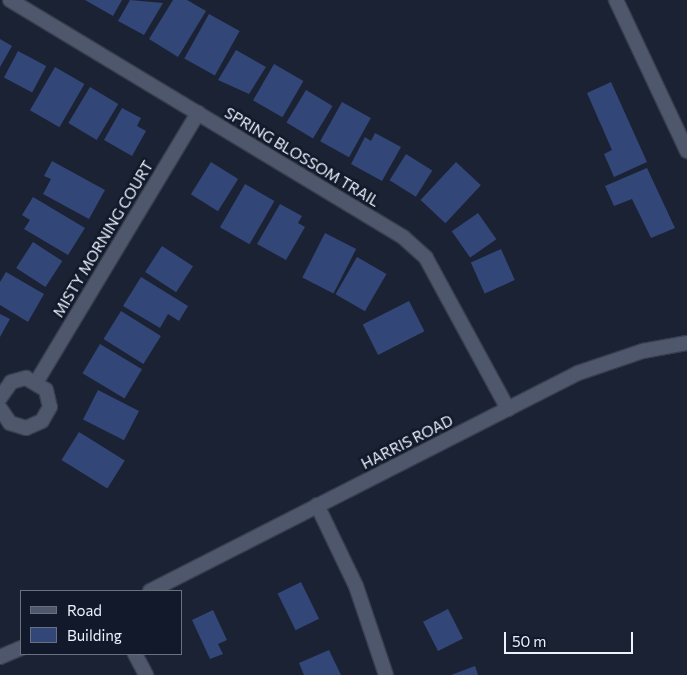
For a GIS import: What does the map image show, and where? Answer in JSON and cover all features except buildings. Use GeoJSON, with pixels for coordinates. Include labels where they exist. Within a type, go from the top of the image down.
{"type":"FeatureCollection","features":[{"type":"Feature","properties":{"kind":"street","name":"SPRING BLOSSOM TRAIL"},"geometry":{"type":"LineString","coordinates":[[10,0],[403,237],[426,258],[508,409]]}},
{"type":"Feature","properties":{"kind":"street"},"geometry":{"type":"LineString","coordinates":[[616,0],[687,151]]}},
{"type":"Feature","properties":{"kind":"street","name":"MISTY MORNING COURT"},"geometry":{"type":"LineString","coordinates":[[37,381],[198,113]]}},
{"type":"Feature","properties":{"kind":"street","name":"HARRIS ROAD"},"geometry":{"type":"LineString","coordinates":[[152,590],[578,373],[643,351],[687,343]]}},
{"type":"Feature","properties":{"kind":"street"},"geometry":{"type":"LineString","coordinates":[[0,398],[5,388],[18,379],[37,381],[49,398],[42,422],[18,427],[4,418],[0,408]]}},
{"type":"Feature","properties":{"kind":"street"},"geometry":{"type":"LineString","coordinates":[[317,505],[356,586],[386,675]]}},
{"type":"Feature","properties":{"kind":"street"},"geometry":{"type":"LineString","coordinates":[[0,657],[20,648]]}},
{"type":"Feature","properties":{"kind":"street"},"geometry":{"type":"LineString","coordinates":[[136,655],[146,675]]}}]}
